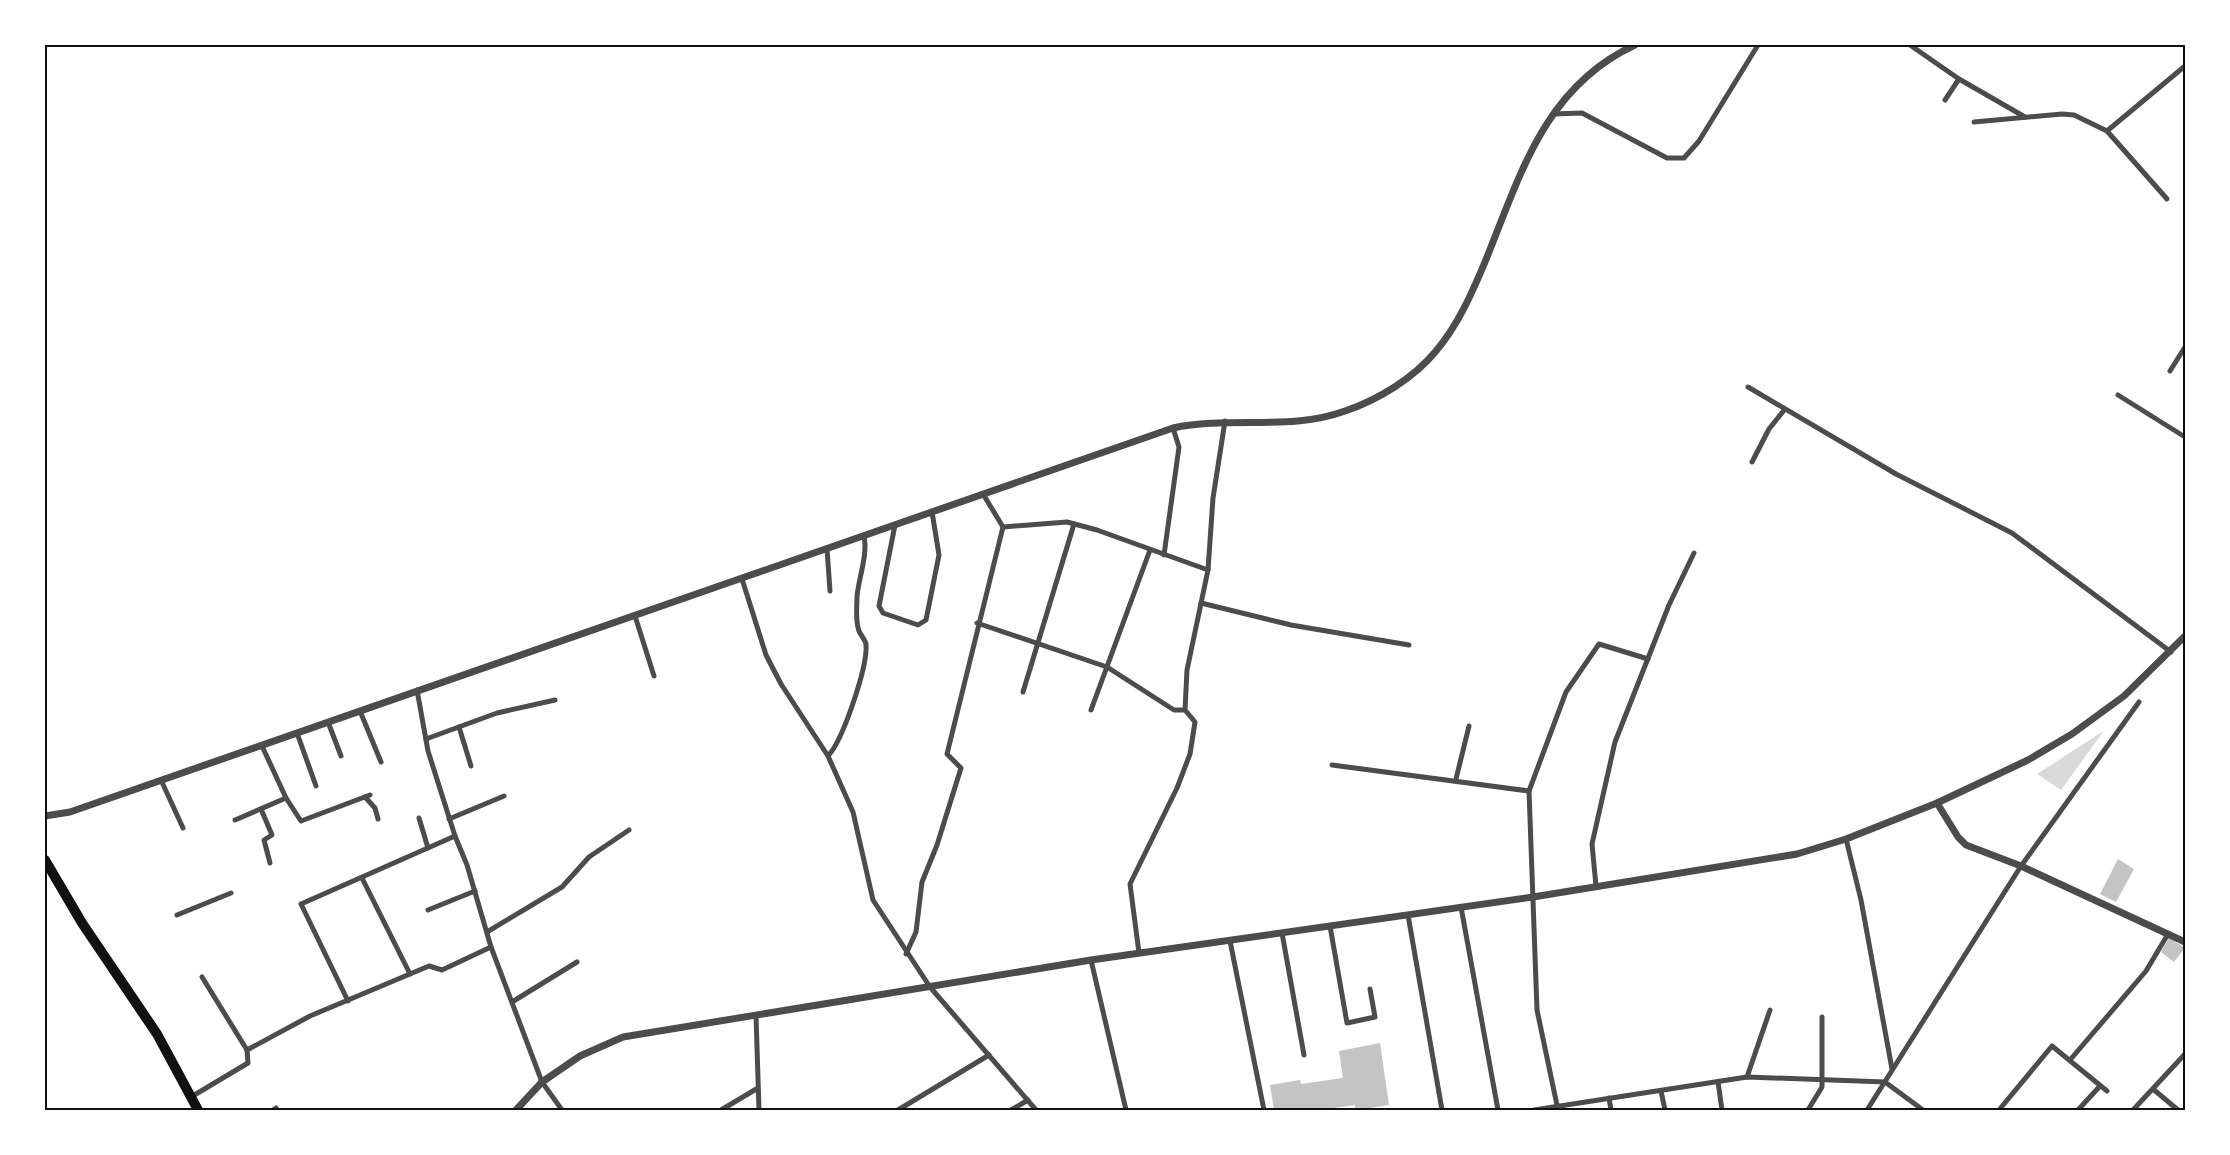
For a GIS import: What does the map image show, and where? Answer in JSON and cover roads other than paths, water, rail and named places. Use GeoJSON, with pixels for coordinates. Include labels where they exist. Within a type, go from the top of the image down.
{"type":"FeatureCollection","features":[{"type":"Feature","properties":{"kind":"highway"},"geometry":{"type":"LineString","coordinates":[[45,860],[82,923],[157,1034],[198,1110]]}},
{"type":"Feature","properties":{"kind":"street"},"geometry":{"type":"LineString","coordinates":[[45,816],[70,812],[262,746],[417,690],[742,579],[1173,428],[1225,421],[1318,419],[1346,411],[1392,388],[1430,357],[1466,307],[1537,142],[1552,114],[1573,88],[1591,71],[1617,53],[1634,45]]}},
{"type":"Feature","properties":{"kind":"street"},"geometry":{"type":"LineString","coordinates":[[1552,114],[1582,113],[1667,158],[1684,158],[1699,141],[1758,45]]}},
{"type":"Feature","properties":{"kind":"street"},"geometry":{"type":"LineString","coordinates":[[1910,45],[1959,78],[2026,117]]}},
{"type":"Feature","properties":{"kind":"street"},"geometry":{"type":"LineString","coordinates":[[2107,131],[2185,66]]}},
{"type":"Feature","properties":{"kind":"street"},"geometry":{"type":"LineString","coordinates":[[1945,100],[1959,78]]}},
{"type":"Feature","properties":{"kind":"street"},"geometry":{"type":"LineString","coordinates":[[1974,122],[2074,115],[2107,131],[2167,199]]}},
{"type":"Feature","properties":{"kind":"street"},"geometry":{"type":"LineString","coordinates":[[2170,372],[2185,347]]}},
{"type":"Feature","properties":{"kind":"street"},"geometry":{"type":"LineString","coordinates":[[1748,387],[1896,474],[2012,533],[2171,652]]}},
{"type":"Feature","properties":{"kind":"street"},"geometry":{"type":"LineString","coordinates":[[2118,395],[2185,437]]}},
{"type":"Feature","properties":{"kind":"street"},"geometry":{"type":"LineString","coordinates":[[1752,462],[1769,430],[1785,409]]}},
{"type":"Feature","properties":{"kind":"street"},"geometry":{"type":"LineString","coordinates":[[1139,953],[1130,884],[1177,788],[1190,754],[1195,722],[1185,710],[1187,670],[1208,570],[1212,498],[1225,421]]}},
{"type":"Feature","properties":{"kind":"street"},"geometry":{"type":"LineString","coordinates":[[1164,555],[1179,447],[1173,428]]}},
{"type":"Feature","properties":{"kind":"street"},"geometry":{"type":"LineString","coordinates":[[906,954],[916,932],[922,882],[937,845],[960,768],[947,754],[977,623],[1002,527],[983,494]]}},
{"type":"Feature","properties":{"kind":"street"},"geometry":{"type":"LineString","coordinates":[[895,525],[879,606],[883,614],[918,625],[926,620],[939,555],[932,512]]}},
{"type":"Feature","properties":{"kind":"street"},"geometry":{"type":"LineString","coordinates":[[1002,527],[1067,522],[1208,570]]}},
{"type":"Feature","properties":{"kind":"street"},"geometry":{"type":"LineString","coordinates":[[1023,692],[1074,524]]}},
{"type":"Feature","properties":{"kind":"street"},"geometry":{"type":"LineString","coordinates":[[828,756],[836,748],[856,694],[866,652],[866,642],[858,630],[856,612],[858,577],[866,547],[864,536]]}},
{"type":"Feature","properties":{"kind":"street"},"geometry":{"type":"LineString","coordinates":[[827,549],[830,591]]}},
{"type":"Feature","properties":{"kind":"street"},"geometry":{"type":"LineString","coordinates":[[1091,710],[1150,550]]}},
{"type":"Feature","properties":{"kind":"street"},"geometry":{"type":"LineString","coordinates":[[1596,886],[1592,844],[1615,742],[1648,659],[1694,553]]}},
{"type":"Feature","properties":{"kind":"street"},"geometry":{"type":"LineString","coordinates":[[742,579],[766,655],[781,684],[828,756],[853,812],[873,900],[906,954],[930,987],[1036,1110]]}},
{"type":"Feature","properties":{"kind":"street"},"geometry":{"type":"LineString","coordinates":[[1201,603],[1291,625],[1409,645]]}},
{"type":"Feature","properties":{"kind":"street"},"geometry":{"type":"LineString","coordinates":[[635,616],[654,676]]}},
{"type":"Feature","properties":{"kind":"street"},"geometry":{"type":"LineString","coordinates":[[977,623],[1107,668],[1174,710],[1185,710]]}},
{"type":"Feature","properties":{"kind":"street"},"geometry":{"type":"LineString","coordinates":[[516,1110],[542,1082],[580,1056],[623,1037],[1091,960],[1408,915],[1797,854],[1846,839],[1937,803],[2028,760],[2072,734],[2124,696],[2171,652],[2185,636]]}},
{"type":"Feature","properties":{"kind":"street"},"geometry":{"type":"LineString","coordinates":[[1558,1108],[1536,1010],[1529,791],[1566,692],[1600,644],[1648,659]]}},
{"type":"Feature","properties":{"kind":"street"},"geometry":{"type":"LineString","coordinates":[[417,690],[426,739],[449,819],[454,836],[467,865],[491,947],[542,1082],[562,1110]]}},
{"type":"Feature","properties":{"kind":"street"},"geometry":{"type":"LineString","coordinates":[[426,739],[497,712],[554,700]]}},
{"type":"Feature","properties":{"kind":"street"},"geometry":{"type":"LineString","coordinates":[[1868,1110],[2021,866],[2139,702]]}},
{"type":"Feature","properties":{"kind":"street"},"geometry":{"type":"LineString","coordinates":[[360,710],[381,762]]}},
{"type":"Feature","properties":{"kind":"street"},"geometry":{"type":"LineString","coordinates":[[328,722],[341,756]]}},
{"type":"Feature","properties":{"kind":"street"},"geometry":{"type":"LineString","coordinates":[[1456,780],[1468,726]]}},
{"type":"Feature","properties":{"kind":"street"},"geometry":{"type":"LineString","coordinates":[[458,727],[471,766]]}},
{"type":"Feature","properties":{"kind":"street"},"geometry":{"type":"LineString","coordinates":[[297,733],[316,786]]}},
{"type":"Feature","properties":{"kind":"street"},"geometry":{"type":"LineString","coordinates":[[262,746],[286,798],[301,821],[368,796],[375,808],[378,819]]}},
{"type":"Feature","properties":{"kind":"street"},"geometry":{"type":"LineString","coordinates":[[1332,765],[1529,791]]}},
{"type":"Feature","properties":{"kind":"street"},"geometry":{"type":"LineString","coordinates":[[161,780],[183,828]]}},
{"type":"Feature","properties":{"kind":"street"},"geometry":{"type":"LineString","coordinates":[[449,819],[504,796]]}},
{"type":"Feature","properties":{"kind":"street"},"geometry":{"type":"LineString","coordinates":[[235,820],[286,798]]}},
{"type":"Feature","properties":{"kind":"street"},"geometry":{"type":"LineString","coordinates":[[1937,803],[1958,838],[1966,845],[2021,866],[2185,942]]}},
{"type":"Feature","properties":{"kind":"street"},"geometry":{"type":"LineString","coordinates":[[261,809],[272,835],[264,840],[270,863]]}},
{"type":"Feature","properties":{"kind":"street"},"geometry":{"type":"LineString","coordinates":[[419,818],[428,848]]}},
{"type":"Feature","properties":{"kind":"street"},"geometry":{"type":"LineString","coordinates":[[486,932],[562,887],[589,857],[629,830]]}},
{"type":"Feature","properties":{"kind":"street"},"geometry":{"type":"LineString","coordinates":[[348,1001],[301,904],[454,836]]}},
{"type":"Feature","properties":{"kind":"street"},"geometry":{"type":"LineString","coordinates":[[1846,839],[1861,900],[1892,1070]]}},
{"type":"Feature","properties":{"kind":"street"},"geometry":{"type":"LineString","coordinates":[[362,878],[410,974]]}},
{"type":"Feature","properties":{"kind":"street"},"geometry":{"type":"LineString","coordinates":[[428,910],[475,891]]}},
{"type":"Feature","properties":{"kind":"street"},"geometry":{"type":"LineString","coordinates":[[177,916],[231,893]]}},
{"type":"Feature","properties":{"kind":"street"},"geometry":{"type":"LineString","coordinates":[[1461,907],[1498,1110]]}},
{"type":"Feature","properties":{"kind":"street"},"geometry":{"type":"LineString","coordinates":[[1408,915],[1442,1110]]}},
{"type":"Feature","properties":{"kind":"street"},"geometry":{"type":"LineString","coordinates":[[1330,926],[1347,1022],[1375,1017],[1370,989]]}},
{"type":"Feature","properties":{"kind":"street"},"geometry":{"type":"LineString","coordinates":[[1282,933],[1304,1055]]}},
{"type":"Feature","properties":{"kind":"street"},"geometry":{"type":"LineString","coordinates":[[2070,1060],[2146,971],[2168,934]]}},
{"type":"Feature","properties":{"kind":"street"},"geometry":{"type":"LineString","coordinates":[[1230,941],[1264,1110]]}},
{"type":"Feature","properties":{"kind":"street"},"geometry":{"type":"LineString","coordinates":[[248,1050],[310,1016],[429,966],[442,970],[491,947]]}},
{"type":"Feature","properties":{"kind":"street"},"geometry":{"type":"LineString","coordinates":[[1091,960],[1126,1110]]}},
{"type":"Feature","properties":{"kind":"street"},"geometry":{"type":"LineString","coordinates":[[512,1002],[577,962]]}},
{"type":"Feature","properties":{"kind":"street"},"geometry":{"type":"LineString","coordinates":[[191,1097],[248,1063],[248,1050],[202,977]]}},
{"type":"Feature","properties":{"kind":"street"},"geometry":{"type":"LineString","coordinates":[[1747,1077],[1770,1010]]}},
{"type":"Feature","properties":{"kind":"street"},"geometry":{"type":"LineString","coordinates":[[756,1016],[759,1110]]}},
{"type":"Feature","properties":{"kind":"street"},"geometry":{"type":"LineString","coordinates":[[1808,1110],[1822,1087],[1822,1017]]}},
{"type":"Feature","properties":{"kind":"street"},"geometry":{"type":"LineString","coordinates":[[1999,1110],[2052,1046],[2107,1091]]}},
{"type":"Feature","properties":{"kind":"street"},"geometry":{"type":"LineString","coordinates":[[2134,1110],[2185,1054]]}},
{"type":"Feature","properties":{"kind":"street"},"geometry":{"type":"LineString","coordinates":[[898,1110],[989,1055]]}},
{"type":"Feature","properties":{"kind":"street"},"geometry":{"type":"LineString","coordinates":[[1534,1110],[1558,1108],[1609,1098],[1747,1077],[1885,1082],[1923,1110]]}},
{"type":"Feature","properties":{"kind":"street"},"geometry":{"type":"LineString","coordinates":[[1718,1082],[1722,1110]]}},
{"type":"Feature","properties":{"kind":"street"},"geometry":{"type":"LineString","coordinates":[[2078,1110],[2100,1086]]}},
{"type":"Feature","properties":{"kind":"street"},"geometry":{"type":"LineString","coordinates":[[721,1110],[758,1088]]}},
{"type":"Feature","properties":{"kind":"street"},"geometry":{"type":"LineString","coordinates":[[2153,1089],[2178,1110]]}},
{"type":"Feature","properties":{"kind":"street"},"geometry":{"type":"LineString","coordinates":[[1661,1091],[1664,1110]]}},
{"type":"Feature","properties":{"kind":"street"},"geometry":{"type":"LineString","coordinates":[[1609,1098],[1611,1110]]}},
{"type":"Feature","properties":{"kind":"street"},"geometry":{"type":"LineString","coordinates":[[1011,1110],[1028,1100]]}}]}
